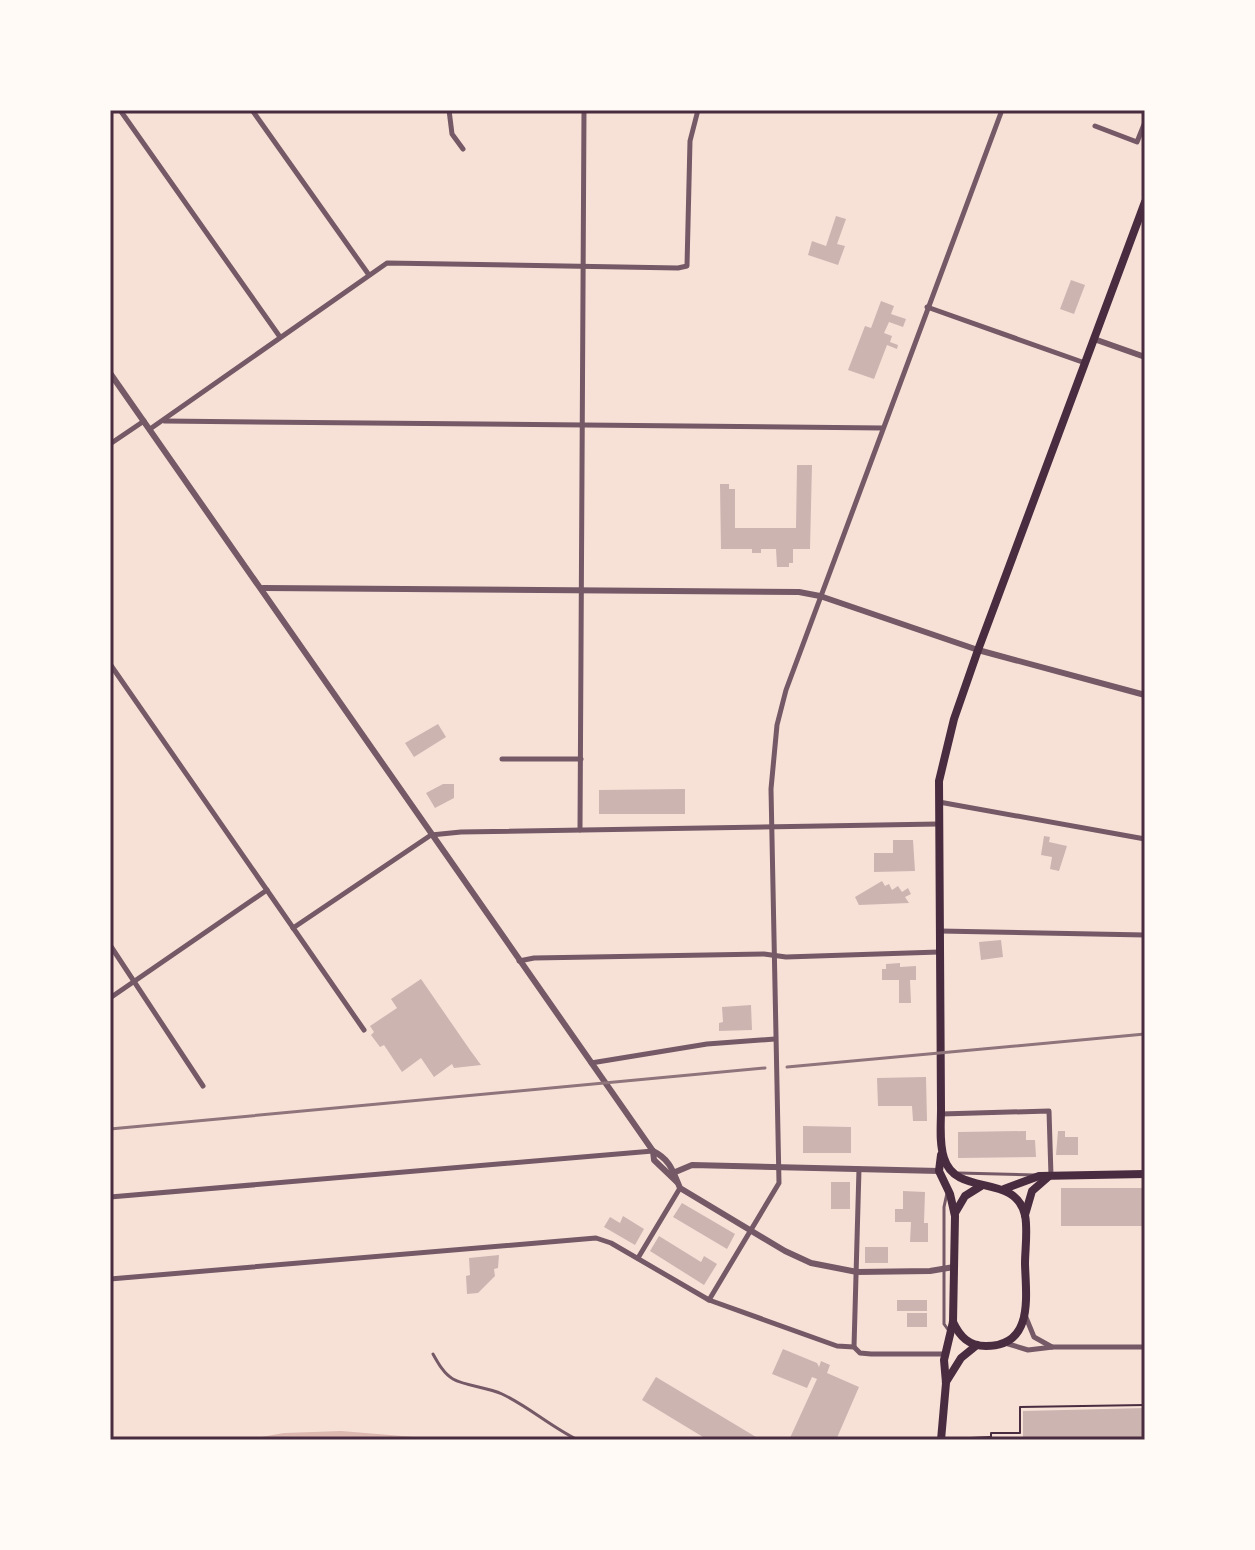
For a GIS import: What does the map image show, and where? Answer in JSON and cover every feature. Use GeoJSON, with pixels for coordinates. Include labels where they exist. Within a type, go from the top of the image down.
{"type":"FeatureCollection","features":[{"type":"Feature","properties":{"kind":"main road"},"geometry":{"type":"LineString","coordinates":[[941,1438],[945,1354],[953,1322],[955,1216],[949,1190],[939,1171],[942,1146],[942,1033],[938,802],[944,759],[978,650],[1145,202]]}},
{"type":"Feature","properties":{"kind":"main road"},"geometry":{"type":"LineString","coordinates":[[942,1146],[946,1163],[954,1173],[981,1186],[1003,1189],[1039,1176],[1145,1174]]}},
{"type":"Feature","properties":{"kind":"main road"},"geometry":{"type":"LineString","coordinates":[[953,1322],[964,1339],[977,1345],[1004,1342],[1018,1332],[1025,1315],[1025,1216],[1034,1188],[1051,1176]]}},
{"type":"Feature","properties":{"kind":"main road"},"geometry":{"type":"LineString","coordinates":[[955,1216],[965,1196],[981,1186]]}},
{"type":"Feature","properties":{"kind":"main road"},"geometry":{"type":"LineString","coordinates":[[1003,1189],[1016,1199],[1025,1216]]}},
{"type":"Feature","properties":{"kind":"main road"},"geometry":{"type":"LineString","coordinates":[[946,1383],[961,1358],[977,1345]]}},
{"type":"Feature","properties":{"kind":"street"},"geometry":{"type":"LineString","coordinates":[[120,110],[280,337]]}},
{"type":"Feature","properties":{"kind":"street"},"geometry":{"type":"LineString","coordinates":[[252,110],[369,275]]}},
{"type":"Feature","properties":{"kind":"street"},"geometry":{"type":"LineString","coordinates":[[449,110],[452,134],[463,149]]}},
{"type":"Feature","properties":{"kind":"street"},"geometry":{"type":"LineString","coordinates":[[580,830],[584,110]]}},
{"type":"Feature","properties":{"kind":"street"},"geometry":{"type":"LineString","coordinates":[[150,429],[391,262],[687,266],[690,141],[698,110]]}},
{"type":"Feature","properties":{"kind":"street"},"geometry":{"type":"LineString","coordinates":[[709,1300],[779,1183],[771,827],[772,757],[777,725],[820,596],[1002,110]]}},
{"type":"Feature","properties":{"kind":"street"},"geometry":{"type":"LineString","coordinates":[[1095,126],[1137,142],[1145,122]]}},
{"type":"Feature","properties":{"kind":"street"},"geometry":{"type":"LineString","coordinates":[[927,307],[1085,363]]}},
{"type":"Feature","properties":{"kind":"street"},"geometry":{"type":"LineString","coordinates":[[1094,339],[1145,357]]}},
{"type":"Feature","properties":{"kind":"street"},"geometry":{"type":"LineString","coordinates":[[110,373],[263,588],[431,835],[653,1151],[676,1171],[679,1185],[638,1258]]}},
{"type":"Feature","properties":{"kind":"street"},"geometry":{"type":"LineString","coordinates":[[110,444],[144,421]]}},
{"type":"Feature","properties":{"kind":"street"},"geometry":{"type":"LineString","coordinates":[[161,421],[883,428]]}},
{"type":"Feature","properties":{"kind":"street"},"geometry":{"type":"LineString","coordinates":[[263,588],[781,591],[820,596],[978,650],[1145,695]]}},
{"type":"Feature","properties":{"kind":"street"},"geometry":{"type":"LineString","coordinates":[[110,664],[364,1030]]}},
{"type":"Feature","properties":{"kind":"street"},"geometry":{"type":"LineString","coordinates":[[502,759],[581,759]]}},
{"type":"Feature","properties":{"kind":"street"},"geometry":{"type":"LineString","coordinates":[[938,802],[1145,839]]}},
{"type":"Feature","properties":{"kind":"street"},"geometry":{"type":"LineString","coordinates":[[293,928],[431,835],[938,824]]}},
{"type":"Feature","properties":{"kind":"street"},"geometry":{"type":"LineString","coordinates":[[110,998],[267,890]]}},
{"type":"Feature","properties":{"kind":"street"},"geometry":{"type":"LineString","coordinates":[[940,931],[1145,935]]}},
{"type":"Feature","properties":{"kind":"street"},"geometry":{"type":"LineString","coordinates":[[110,945],[203,1086]]}},
{"type":"Feature","properties":{"kind":"street"},"geometry":{"type":"LineString","coordinates":[[519,961],[534,958],[940,952]]}},
{"type":"Feature","properties":{"kind":"street"},"geometry":{"type":"LineString","coordinates":[[591,1063],[707,1044],[775,1039]]}},
{"type":"Feature","properties":{"kind":"street"},"geometry":{"type":"LineString","coordinates":[[941,1114],[1049,1111],[1051,1176]]}},
{"type":"Feature","properties":{"kind":"street"},"geometry":{"type":"LineString","coordinates":[[653,1151],[654,1160],[679,1185],[802,1259],[857,1272],[930,1271],[954,1267]]}},
{"type":"Feature","properties":{"kind":"street"},"geometry":{"type":"LineString","coordinates":[[110,1197],[653,1151]]}},
{"type":"Feature","properties":{"kind":"street"},"geometry":{"type":"LineString","coordinates":[[668,1175],[692,1165],[939,1171]]}},
{"type":"Feature","properties":{"kind":"street"},"geometry":{"type":"LineString","coordinates":[[854,1347],[859,1169]]}},
{"type":"Feature","properties":{"kind":"street"},"geometry":{"type":"LineString","coordinates":[[110,1279],[590,1238],[606,1241],[709,1300],[827,1343],[854,1347],[860,1353],[945,1354]]}},
{"type":"Feature","properties":{"kind":"street"},"geometry":{"type":"LineString","coordinates":[[1025,1315],[1034,1337],[1053,1347]]}},
{"type":"Feature","properties":{"kind":"street"},"geometry":{"type":"LineString","coordinates":[[1004,1342],[1028,1350],[1145,1347]]}},
{"type":"Feature","properties":{"kind":"lane"},"geometry":{"type":"LineString","coordinates":[[954,1173],[1039,1176]]}},
{"type":"Feature","properties":{"kind":"lane"},"geometry":{"type":"LineString","coordinates":[[949,1190],[944,1207],[944,1324],[950,1333]]}},
{"type":"Feature","properties":{"kind":"lane"},"geometry":{"type":"LineString","coordinates":[[433,1354],[453,1380],[505,1395],[555,1430],[578,1440]]}},
{"type":"Feature","properties":{"kind":"path"},"geometry":{"type":"LineString","coordinates":[[968,1440],[991,1439],[991,1433],[1020,1433],[1020,1407],[1145,1405]]}},
{"type":"Feature","properties":{"kind":"shaded area"},"geometry":{"type":"Polygon","coordinates":[[[341,1431],[451,1440],[244,1440],[284,1433],[341,1431]]]}},
{"type":"Feature","properties":{"kind":"building"},"geometry":{"type":"Polygon","coordinates":[[[836,216],[846,219],[837,244],[845,246],[838,265],[808,255],[812,241],[826,246],[836,216]]]}},
{"type":"Feature","properties":{"kind":"building"},"geometry":{"type":"Polygon","coordinates":[[[1071,280],[1085,285],[1074,314],[1060,309],[1071,280]]]}},
{"type":"Feature","properties":{"kind":"building"},"geometry":{"type":"Polygon","coordinates":[[[881,301],[894,306],[891,314],[906,319],[903,327],[889,322],[884,333],[892,336],[890,342],[898,345],[897,349],[887,345],[874,379],[848,370],[865,326],[871,328],[881,301]]]}},
{"type":"Feature","properties":{"kind":"building"},"geometry":{"type":"Polygon","coordinates":[[[797,465],[812,465],[810,549],[793,549],[793,563],[789,563],[789,567],[777,567],[776,549],[761,549],[761,553],[752,553],[752,549],[721,549],[720,484],[729,484],[729,489],[735,489],[735,528],[796,528],[797,465]]]}},
{"type":"Feature","properties":{"kind":"building"},"geometry":{"type":"Polygon","coordinates":[[[438,724],[446,737],[414,757],[405,743],[438,724]]]}},
{"type":"Feature","properties":{"kind":"building"},"geometry":{"type":"Polygon","coordinates":[[[443,784],[454,784],[454,798],[435,808],[426,793],[443,784]]]}},
{"type":"Feature","properties":{"kind":"building"},"geometry":{"type":"Polygon","coordinates":[[[685,789],[685,814],[599,814],[599,790],[685,789]]]}},
{"type":"Feature","properties":{"kind":"building"},"geometry":{"type":"Polygon","coordinates":[[[1044,836],[1050,837],[1049,842],[1067,846],[1059,871],[1050,869],[1052,857],[1041,855],[1044,836]]]}},
{"type":"Feature","properties":{"kind":"building"},"geometry":{"type":"Polygon","coordinates":[[[893,840],[913,840],[915,871],[874,872],[874,853],[893,853],[893,840]]]}},
{"type":"Feature","properties":{"kind":"building"},"geometry":{"type":"Polygon","coordinates":[[[882,881],[885,886],[889,884],[892,890],[898,886],[902,892],[908,888],[911,894],[905,897],[909,903],[859,905],[855,897],[882,881]]]}},
{"type":"Feature","properties":{"kind":"building"},"geometry":{"type":"Polygon","coordinates":[[[1001,940],[1003,957],[981,960],[979,942],[1001,940]]]}},
{"type":"Feature","properties":{"kind":"building"},"geometry":{"type":"Polygon","coordinates":[[[900,963],[900,967],[916,966],[916,980],[910,980],[911,1003],[899,1003],[899,980],[882,980],[882,969],[886,969],[886,964],[900,963]]]}},
{"type":"Feature","properties":{"kind":"building"},"geometry":{"type":"Polygon","coordinates":[[[421,979],[481,1065],[454,1068],[452,1064],[434,1077],[421,1058],[402,1072],[384,1045],[380,1047],[371,1035],[374,1032],[370,1026],[397,1008],[391,999],[421,979]]]}},
{"type":"Feature","properties":{"kind":"building"},"geometry":{"type":"Polygon","coordinates":[[[751,1005],[752,1030],[719,1031],[719,1023],[723,1022],[722,1007],[751,1005]]]}},
{"type":"Feature","properties":{"kind":"building"},"geometry":{"type":"Polygon","coordinates":[[[926,1077],[927,1121],[913,1121],[912,1106],[878,1106],[877,1078],[926,1077]]]}},
{"type":"Feature","properties":{"kind":"building"},"geometry":{"type":"Polygon","coordinates":[[[803,1126],[851,1127],[851,1153],[803,1153],[803,1126]]]}},
{"type":"Feature","properties":{"kind":"building"},"geometry":{"type":"Polygon","coordinates":[[[1026,1131],[1026,1140],[1035,1140],[1036,1157],[958,1158],[958,1132],[1026,1131]]]}},
{"type":"Feature","properties":{"kind":"building"},"geometry":{"type":"Polygon","coordinates":[[[1058,1131],[1065,1131],[1065,1137],[1078,1137],[1078,1155],[1056,1155],[1058,1131]]]}},
{"type":"Feature","properties":{"kind":"building"},"geometry":{"type":"Polygon","coordinates":[[[831,1182],[850,1182],[850,1209],[831,1209],[831,1182]]]}},
{"type":"Feature","properties":{"kind":"building"},"geometry":{"type":"Polygon","coordinates":[[[1061,1188],[1145,1188],[1145,1226],[1061,1226],[1061,1188]]]}},
{"type":"Feature","properties":{"kind":"building"},"geometry":{"type":"Polygon","coordinates":[[[903,1191],[925,1192],[924,1223],[928,1223],[928,1242],[910,1242],[911,1222],[895,1222],[895,1209],[903,1209],[903,1191]]]}},
{"type":"Feature","properties":{"kind":"building"},"geometry":{"type":"Polygon","coordinates":[[[682,1203],[735,1234],[727,1249],[673,1217],[682,1203]]]}},
{"type":"Feature","properties":{"kind":"building"},"geometry":{"type":"Polygon","coordinates":[[[623,1216],[644,1229],[635,1245],[604,1227],[610,1217],[620,1223],[623,1216]]]}},
{"type":"Feature","properties":{"kind":"building"},"geometry":{"type":"Polygon","coordinates":[[[659,1236],[701,1262],[704,1256],[717,1264],[704,1285],[650,1251],[659,1236]]]}},
{"type":"Feature","properties":{"kind":"building"},"geometry":{"type":"Polygon","coordinates":[[[865,1247],[888,1247],[888,1263],[865,1263],[865,1247]]]}},
{"type":"Feature","properties":{"kind":"building"},"geometry":{"type":"Polygon","coordinates":[[[499,1255],[495,1276],[478,1293],[467,1294],[469,1258],[499,1255]]]}},
{"type":"Feature","properties":{"kind":"building"},"geometry":{"type":"Polygon","coordinates":[[[897,1300],[927,1300],[927,1311],[897,1311],[897,1300]]]}},
{"type":"Feature","properties":{"kind":"building"},"geometry":{"type":"Polygon","coordinates":[[[907,1313],[927,1313],[927,1327],[907,1327],[907,1313]]]}},
{"type":"Feature","properties":{"kind":"building"},"geometry":{"type":"Polygon","coordinates":[[[783,1349],[817,1363],[819,1367],[821,1361],[830,1365],[827,1373],[859,1387],[836,1440],[789,1440],[817,1379],[812,1377],[807,1388],[772,1374],[783,1349]]]}},
{"type":"Feature","properties":{"kind":"building"},"geometry":{"type":"Polygon","coordinates":[[[656,1377],[761,1440],[708,1440],[642,1400],[656,1377]]]}},
{"type":"Feature","properties":{"kind":"building"},"geometry":{"type":"Polygon","coordinates":[[[1145,1408],[1145,1440],[1023,1440],[1023,1411],[1145,1408]]]}},
{"type":"Feature","properties":{"kind":"railway"},"geometry":{"type":"LineString","coordinates":[[787,1067],[1145,1034]]}},
{"type":"Feature","properties":{"kind":"railway"},"geometry":{"type":"LineString","coordinates":[[110,1129],[765,1068]]}}]}
